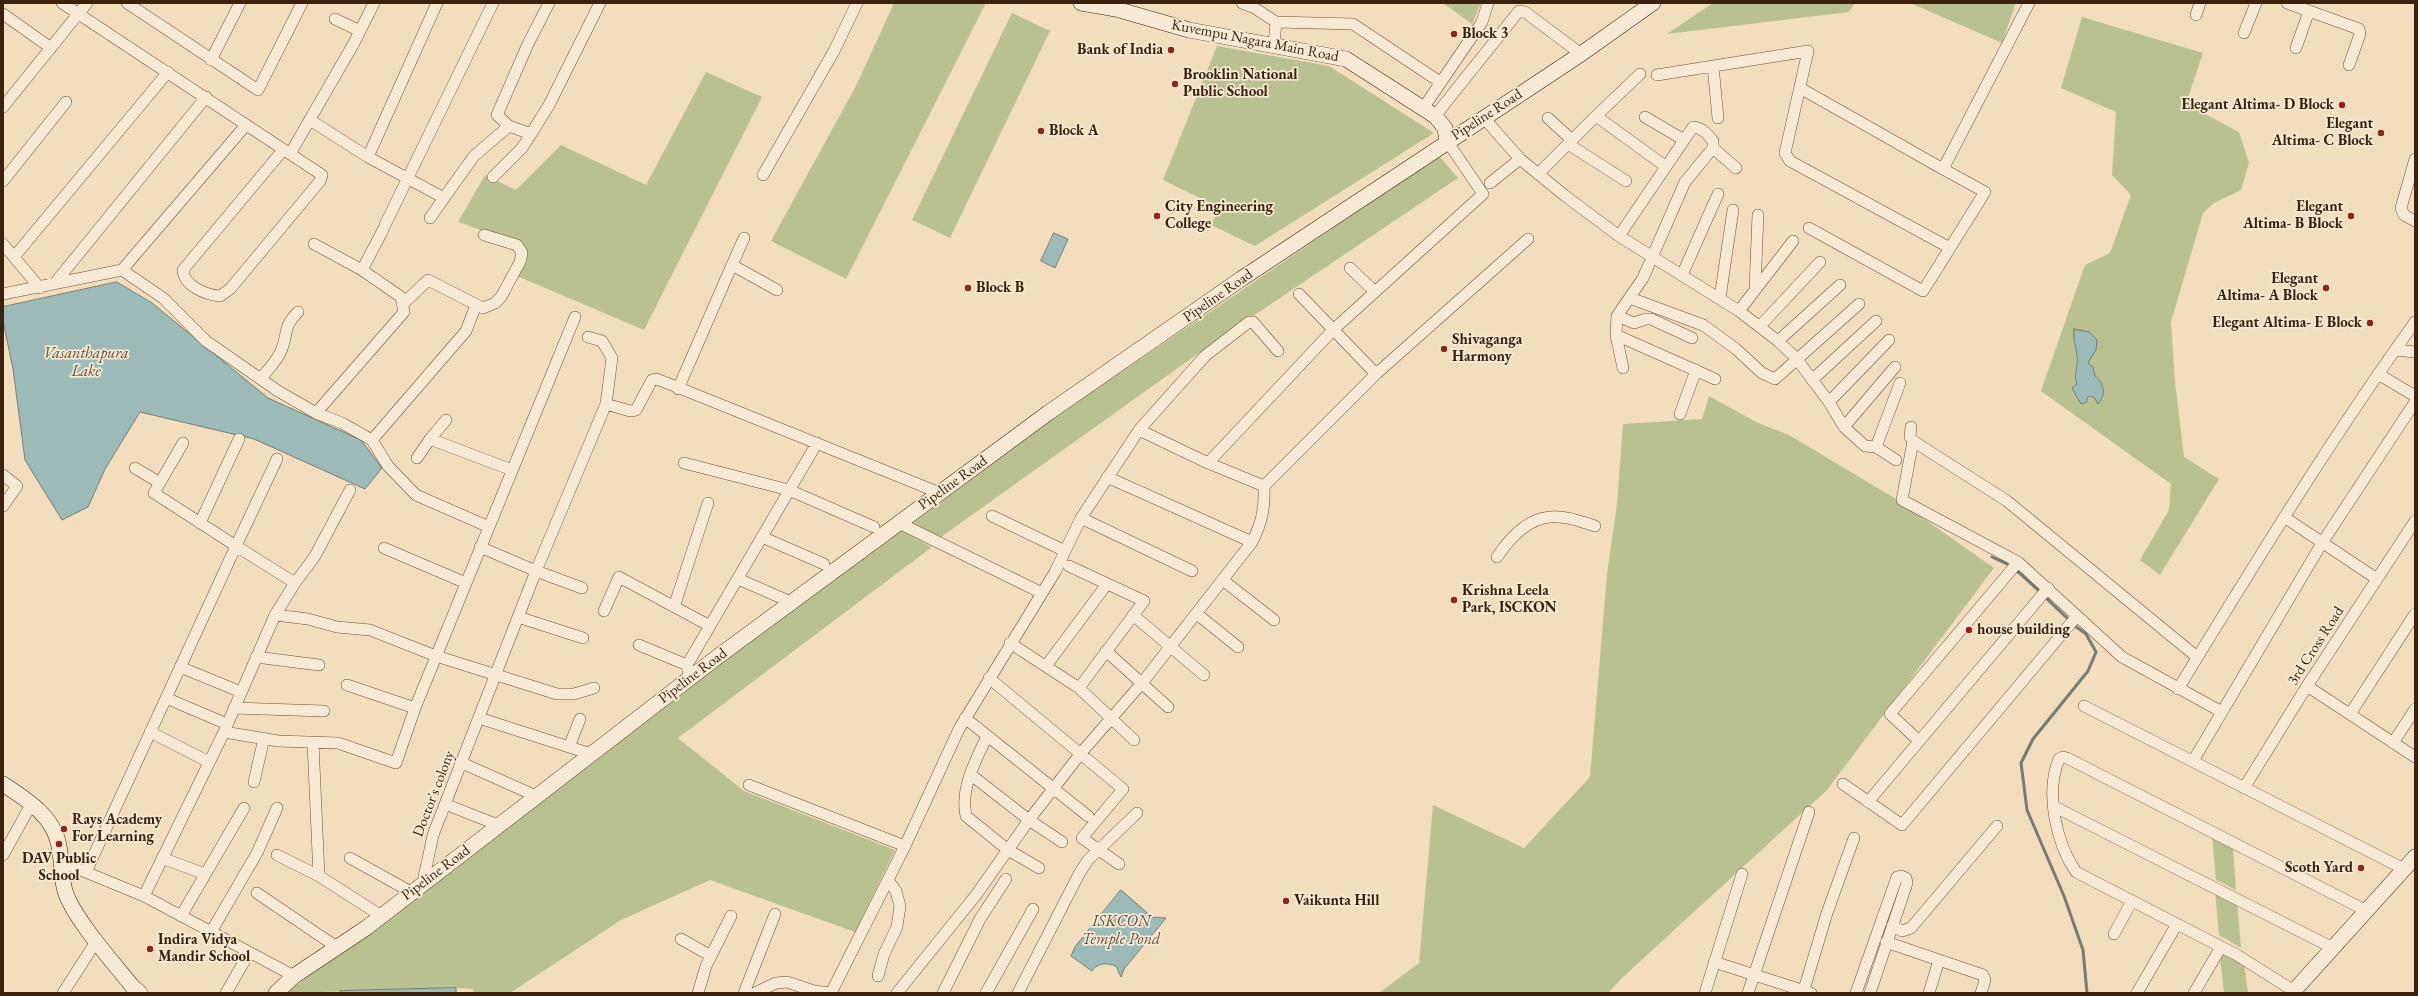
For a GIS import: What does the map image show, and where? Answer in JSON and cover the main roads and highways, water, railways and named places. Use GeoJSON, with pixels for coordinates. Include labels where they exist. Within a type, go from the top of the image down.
{"type":"FeatureCollection","features":[{"type":"Feature","properties":{"kind":"water"},"geometry":{"type":"Polygon","coordinates":[[[1054,233],[1068,239],[1055,268],[1041,261],[1054,233]]]}},
{"type":"Feature","properties":{"kind":"water","name":"Vasanthapura Lake"},"geometry":{"type":"Polygon","coordinates":[[[117,282],[152,303],[268,398],[361,440],[382,468],[365,489],[254,439],[140,412],[105,469],[88,507],[62,520],[25,460],[13,369],[3,321],[3,307],[117,282]]]}},
{"type":"Feature","properties":{"kind":"water"},"geometry":{"type":"Polygon","coordinates":[[[2074,329],[2089,332],[2097,340],[2096,350],[2088,363],[2093,367],[2095,376],[2101,382],[2103,389],[2101,400],[2098,404],[2094,397],[2089,396],[2087,398],[2087,402],[2081,404],[2072,388],[2077,384],[2075,377],[2077,356],[2074,329]]]}},
{"type":"Feature","properties":{"kind":"water","name":"ISKCON Temple Pond"},"geometry":{"type":"Polygon","coordinates":[[[1121,890],[1152,917],[1166,918],[1124,969],[1121,977],[1116,966],[1103,964],[1097,966],[1092,971],[1071,956],[1075,947],[1121,890]]]}},
{"type":"Feature","properties":{"kind":"water"},"geometry":{"type":"Polygon","coordinates":[[[456,988],[456,993],[340,993],[340,991],[456,988]]]}},
{"type":"Feature","properties":{"kind":"waterway"},"geometry":{"type":"LineString","coordinates":[[1992,557],[2007,564]]}},
{"type":"Feature","properties":{"kind":"waterway"},"geometry":{"type":"LineString","coordinates":[[2017,571],[2038,590]]}},
{"type":"Feature","properties":{"kind":"waterway"},"geometry":{"type":"LineString","coordinates":[[2046,598],[2067,618]]}},
{"type":"Feature","properties":{"kind":"waterway"},"geometry":{"type":"LineString","coordinates":[[2075,626],[2086,634],[2096,652],[2088,671],[2033,739],[2021,763],[2027,810],[2064,896],[2083,950],[2087,993]]}},
{"type":"Feature","properties":{"kind":"place","name":"Block 3"},"geometry":{"type":"Point","coordinates":[1454,34]}},
{"type":"Feature","properties":{"kind":"place","name":"Bank of India"},"geometry":{"type":"Point","coordinates":[1171,50]}},
{"type":"Feature","properties":{"kind":"place","name":"Brooklin National Public School"},"geometry":{"type":"Point","coordinates":[1175,84]}},
{"type":"Feature","properties":{"kind":"place","name":"Elegant Altima- D Block"},"geometry":{"type":"Point","coordinates":[2342,105]}},
{"type":"Feature","properties":{"kind":"place","name":"Block A"},"geometry":{"type":"Point","coordinates":[1041,131]}},
{"type":"Feature","properties":{"kind":"place","name":"Elegant Altima- C Block"},"geometry":{"type":"Point","coordinates":[2381,133]}},
{"type":"Feature","properties":{"kind":"place","name":"City Engineering College"},"geometry":{"type":"Point","coordinates":[1157,216]}},
{"type":"Feature","properties":{"kind":"place","name":"Elegant Altima- B Block"},"geometry":{"type":"Point","coordinates":[2351,216]}},
{"type":"Feature","properties":{"kind":"place","name":"Block B"},"geometry":{"type":"Point","coordinates":[968,288]}},
{"type":"Feature","properties":{"kind":"place","name":"Elegant Altima- A Block"},"geometry":{"type":"Point","coordinates":[2326,288]}},
{"type":"Feature","properties":{"kind":"place","name":"Elegant Altima- E Block"},"geometry":{"type":"Point","coordinates":[2370,323]}},
{"type":"Feature","properties":{"kind":"place","name":"Shivaganga Harmony"},"geometry":{"type":"Point","coordinates":[1444,349]}},
{"type":"Feature","properties":{"kind":"place","name":"Krishna Leela Park, ISCKON"},"geometry":{"type":"Point","coordinates":[1454,600]}},
{"type":"Feature","properties":{"kind":"place","name":"house building"},"geometry":{"type":"Point","coordinates":[1969,630]}},
{"type":"Feature","properties":{"kind":"place","name":"Rays Academy For Learning"},"geometry":{"type":"Point","coordinates":[64,829]}},
{"type":"Feature","properties":{"kind":"place","name":"DAV Public School"},"geometry":{"type":"Point","coordinates":[59,844]}},
{"type":"Feature","properties":{"kind":"place","name":"Scoth Yard"},"geometry":{"type":"Point","coordinates":[2361,868]}},
{"type":"Feature","properties":{"kind":"place","name":"Vaikunta Hill"},"geometry":{"type":"Point","coordinates":[1286,901]}},
{"type":"Feature","properties":{"kind":"place","name":"Indira Vidya Mandir School"},"geometry":{"type":"Point","coordinates":[150,949]}}]}
